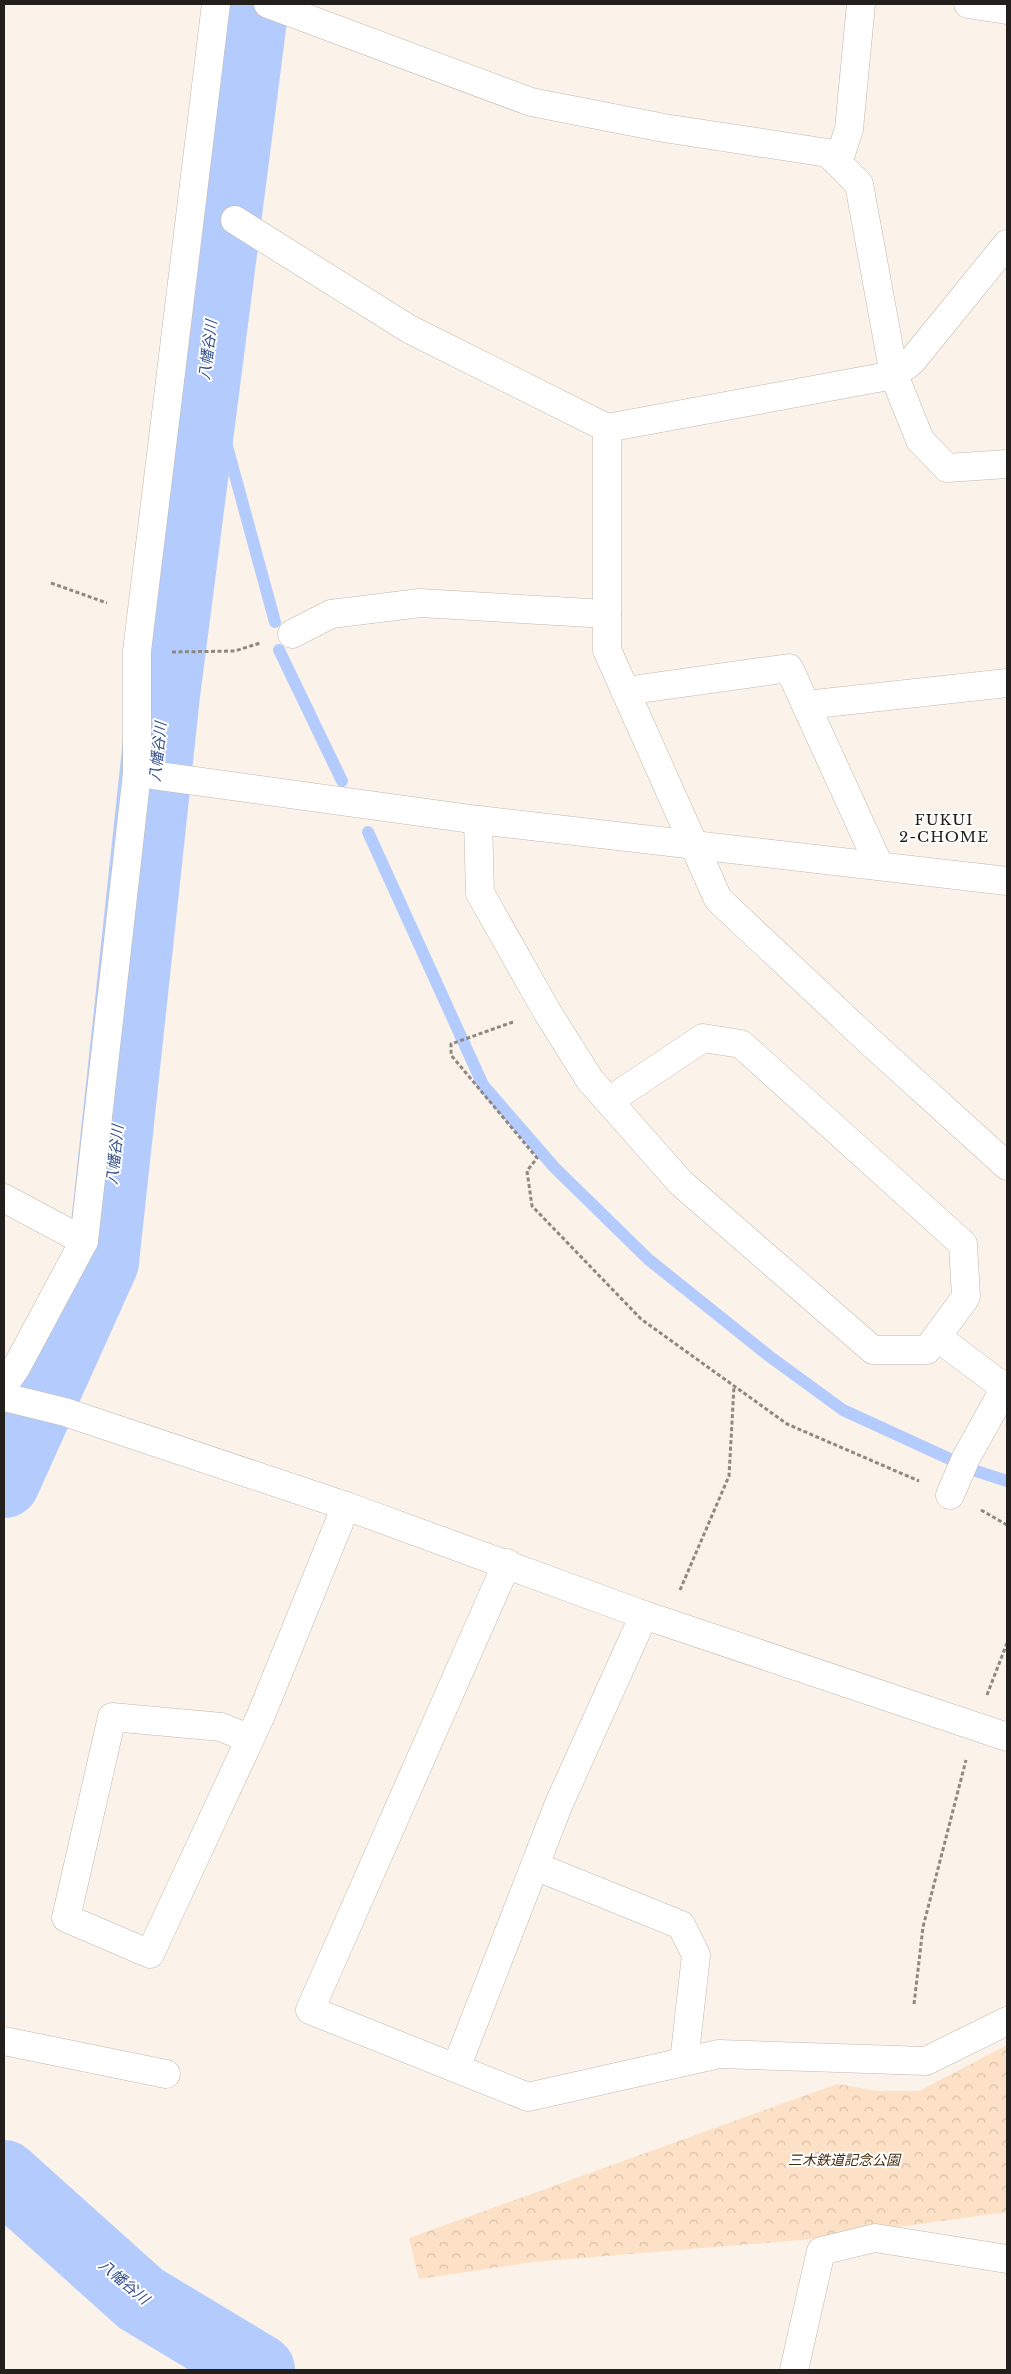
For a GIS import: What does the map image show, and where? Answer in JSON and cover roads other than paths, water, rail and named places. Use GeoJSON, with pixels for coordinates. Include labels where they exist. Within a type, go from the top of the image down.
{"type":"FeatureCollection","features":[{"type":"Feature","properties":{"kind":"street"},"geometry":{"type":"LineString","coordinates":[[8,1372],[84,1241],[137,774],[137,651],[216,4]]}},
{"type":"Feature","properties":{"kind":"street"},"geometry":{"type":"LineString","coordinates":[[268,4],[531,102],[664,128],[828,153],[859,184],[894,376],[920,440],[947,468],[1007,464]]}},
{"type":"Feature","properties":{"kind":"street"},"geometry":{"type":"LineString","coordinates":[[838,163],[849,129],[861,4]]}},
{"type":"Feature","properties":{"kind":"street"},"geometry":{"type":"LineString","coordinates":[[968,4],[1007,10]]}},
{"type":"Feature","properties":{"kind":"street"},"geometry":{"type":"LineString","coordinates":[[235,220],[409,329],[607,428],[894,376],[912,361],[1007,244]]}},
{"type":"Feature","properties":{"kind":"street"},"geometry":{"type":"LineString","coordinates":[[607,428],[607,650],[718,899],[1007,1166]]}},
{"type":"Feature","properties":{"kind":"street"},"geometry":{"type":"LineString","coordinates":[[292,634],[331,614],[420,603],[607,614]]}},
{"type":"Feature","properties":{"kind":"street"},"geometry":{"type":"LineString","coordinates":[[625,690],[789,668],[879,865]]}},
{"type":"Feature","properties":{"kind":"street"},"geometry":{"type":"LineString","coordinates":[[806,705],[1007,683]]}},
{"type":"Feature","properties":{"kind":"street"},"geometry":{"type":"LineString","coordinates":[[137,774],[478,820],[1007,881]]}},
{"type":"Feature","properties":{"kind":"street"},"geometry":{"type":"LineString","coordinates":[[478,820],[480,892],[546,1010],[590,1080],[681,1183],[873,1350],[927,1350],[966,1296],[963,1244],[741,1044],[703,1038],[609,1101]]}},
{"type":"Feature","properties":{"kind":"street"},"geometry":{"type":"LineString","coordinates":[[4,1198],[84,1241]]}},
{"type":"Feature","properties":{"kind":"street"},"geometry":{"type":"LineString","coordinates":[[937,1337],[1006,1386],[966,1458],[950,1494]]}},
{"type":"Feature","properties":{"kind":"street"},"geometry":{"type":"LineString","coordinates":[[4,1397],[65,1412],[346,1506],[655,1619],[1007,1737]]}},
{"type":"Feature","properties":{"kind":"street"},"geometry":{"type":"LineString","coordinates":[[250,1739],[221,1727],[112,1717],[66,1918],[150,1954],[250,1739],[346,1506]]}},
{"type":"Feature","properties":{"kind":"street"},"geometry":{"type":"LineString","coordinates":[[507,1564],[310,2010],[528,2097],[719,2054],[926,2061],[1007,2021]]}},
{"type":"Feature","properties":{"kind":"street"},"geometry":{"type":"LineString","coordinates":[[456,2068],[558,1806],[655,1619]]}},
{"type":"Feature","properties":{"kind":"street"},"geometry":{"type":"LineString","coordinates":[[535,1866],[681,1925],[696,1955],[684,2062]]}},
{"type":"Feature","properties":{"kind":"street"},"geometry":{"type":"LineString","coordinates":[[4,2041],[166,2074]]}},
{"type":"Feature","properties":{"kind":"street"},"geometry":{"type":"LineString","coordinates":[[794,2370],[821,2251],[875,2238],[1007,2259]]}},
{"type":"Feature","properties":{"kind":"waterway","name":"八幡谷川"},"geometry":{"type":"LineString","coordinates":[[4,1482],[103,1262],[164,695],[253,4]]}},
{"type":"Feature","properties":{"kind":"waterway"},"geometry":{"type":"LineString","coordinates":[[201,407],[218,413],[275,622]]}},
{"type":"Feature","properties":{"kind":"waterway"},"geometry":{"type":"LineString","coordinates":[[279,650],[342,781]]}},
{"type":"Feature","properties":{"kind":"waterway"},"geometry":{"type":"LineString","coordinates":[[368,832],[483,1085],[554,1167],[648,1259],[769,1356],[843,1410],[952,1460]]}},
{"type":"Feature","properties":{"kind":"waterway"},"geometry":{"type":"LineString","coordinates":[[973,1470],[1007,1481]]}},
{"type":"Feature","properties":{"kind":"waterway","name":"八幡谷川"},"geometry":{"type":"LineString","coordinates":[[4,2176],[141,2299],[259,2370]]}},
{"type":"Feature","properties":{"kind":"district","name":"FUKUI 2-CHOME"},"geometry":{"type":"Point","coordinates":[944,828]}},
{"type":"Feature","properties":{"kind":"park label","name":"三木鉄道記念公園"},"geometry":{"type":"Point","coordinates":[844,2160]}}]}
